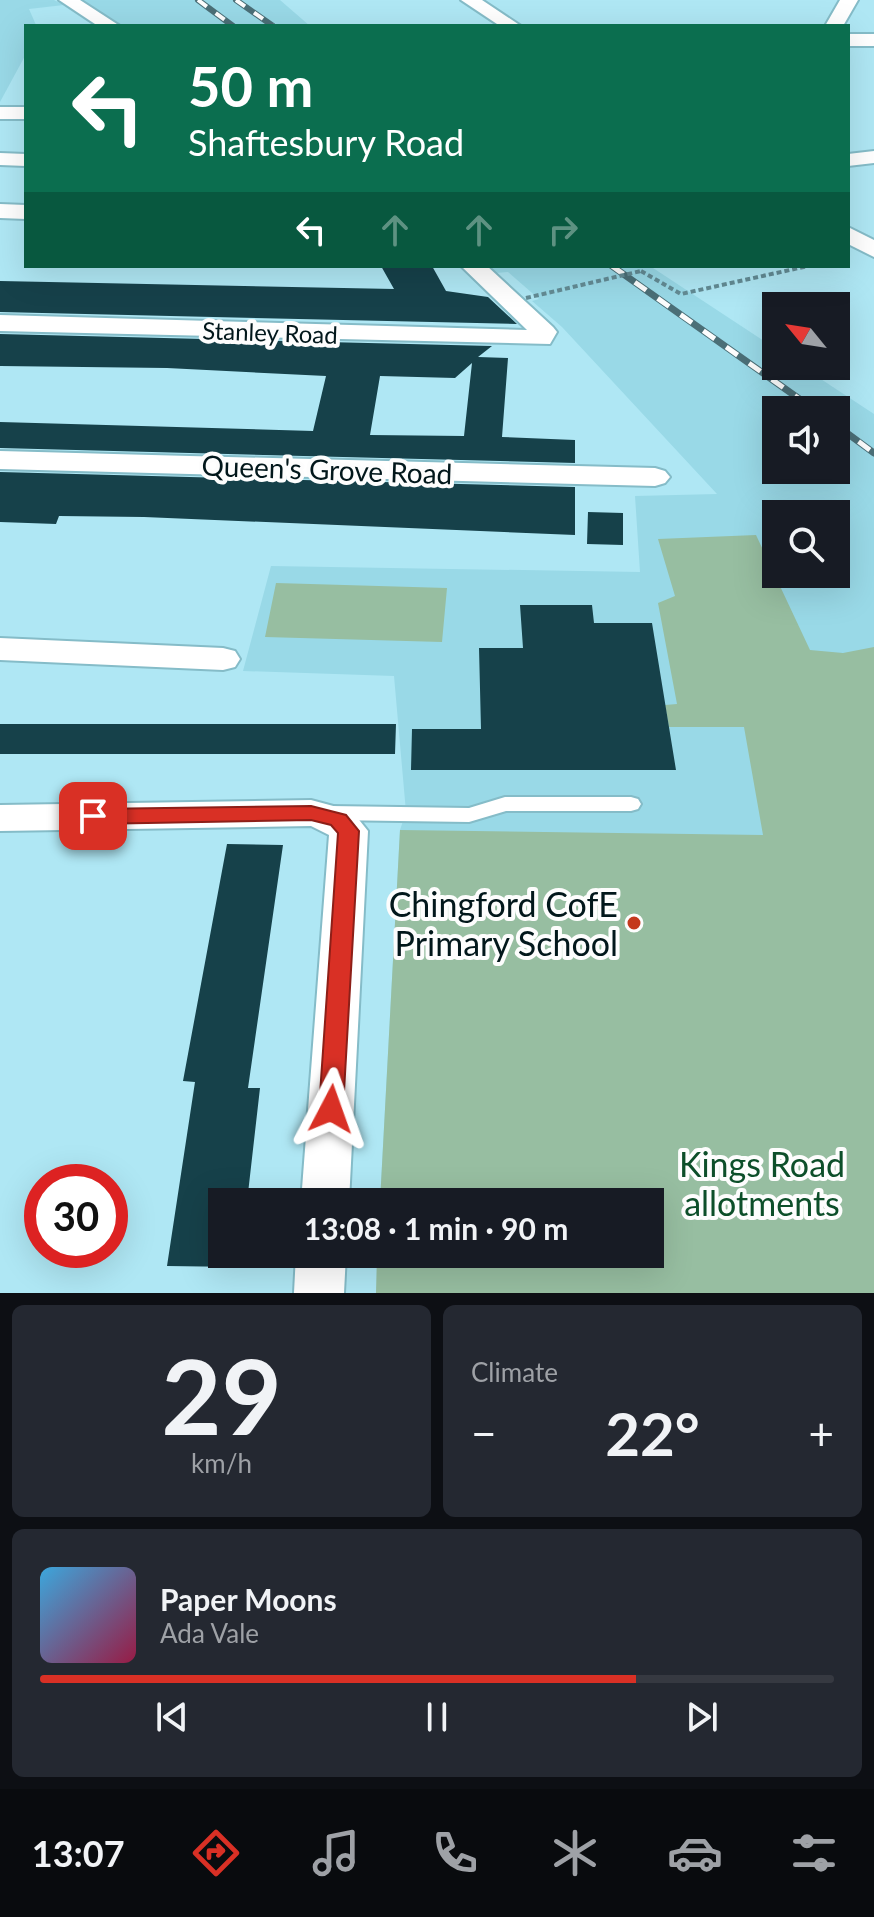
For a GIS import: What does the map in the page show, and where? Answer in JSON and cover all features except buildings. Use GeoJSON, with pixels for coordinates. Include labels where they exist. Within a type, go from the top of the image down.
{"type":"FeatureCollection","features":[{"type":"Feature","properties":{"kind":"street"},"geometry":{"type":"LineString","coordinates":[[68,0],[108,24]]}},
{"type":"Feature","properties":{"kind":"street"},"geometry":{"type":"LineString","coordinates":[[470,0],[509,24]]}},
{"type":"Feature","properties":{"kind":"street"},"geometry":{"type":"LineString","coordinates":[[835,24],[849,0]]}},
{"type":"Feature","properties":{"kind":"street"},"geometry":{"type":"LineString","coordinates":[[850,40],[874,40]]}},
{"type":"Feature","properties":{"kind":"street"},"geometry":{"type":"LineString","coordinates":[[0,113],[24,113]]}},
{"type":"Feature","properties":{"kind":"street"},"geometry":{"type":"LineString","coordinates":[[850,160],[874,157]]}},
{"type":"Feature","properties":{"kind":"street"},"geometry":{"type":"LineString","coordinates":[[0,159],[24,160]]}},
{"type":"Feature","properties":{"kind":"street"},"geometry":{"type":"LineString","coordinates":[[0,211],[24,212]]}},
{"type":"Feature","properties":{"kind":"street"},"geometry":{"type":"LineString","coordinates":[[850,235],[874,250]]}},
{"type":"Feature","properties":{"kind":"street","name":"Stanley Road"},"geometry":{"type":"LineString","coordinates":[[0,323],[541,338],[544,332],[530,316],[475,268]]}},
{"type":"Feature","properties":{"kind":"street","name":"Queen's Grove Road"},"geometry":{"type":"LineString","coordinates":[[0,460],[655,477]]}},
{"type":"Feature","properties":{"kind":"street"},"geometry":{"type":"LineString","coordinates":[[0,649],[223,659]]}},
{"type":"Feature","properties":{"kind":"street"},"geometry":{"type":"LineString","coordinates":[[0,818],[325,816],[349,831],[326,1188]]}},
{"type":"Feature","properties":{"kind":"street"},"geometry":{"type":"LineString","coordinates":[[319,1293],[320,1268]]}},
{"type":"Feature","properties":{"kind":"lane"},"geometry":{"type":"LineString","coordinates":[[325,816],[469,815],[505,804],[631,804]]}},
{"type":"Feature","properties":{"kind":"path"},"geometry":{"type":"LineString","coordinates":[[526,298],[641,271],[681,294],[799,268]]}},
{"type":"Feature","properties":{"kind":"shaded area"},"geometry":{"type":"Polygon","coordinates":[[[0,0],[54,0],[64,5],[29,9],[36,24],[24,24],[24,58],[0,102],[0,0]]]}},
{"type":"Feature","properties":{"kind":"shaded area"},"geometry":{"type":"Polygon","coordinates":[[[79,0],[280,0],[308,24],[118,24],[79,0]]]}},
{"type":"Feature","properties":{"kind":"shaded area","name":"Chingford CofE Primary School"},"geometry":{"type":"Polygon","coordinates":[[[490,268],[653,268],[762,340],[762,380],[822,380],[847,396],[762,396],[762,484],[850,484],[850,398],[874,414],[874,1015],[417,1188],[381,1188],[400,830],[406,812],[394,676],[243,671],[271,566],[640,572],[635,496],[717,494],[562,327],[532,301],[539,299],[508,272],[496,273],[490,268]]]}},
{"type":"Feature","properties":{"kind":"green space","name":"Chingford CofE Primary School"},"geometry":{"type":"Polygon","coordinates":[[[756,535],[762,548],[762,588],[781,588],[810,650],[843,653],[874,647],[874,1293],[376,1293],[377,1268],[664,1268],[664,1188],[381,1188],[400,830],[763,835],[744,727],[669,727],[665,705],[677,704],[658,603],[675,596],[658,539],[756,535]]]}},
{"type":"Feature","properties":{"kind":"green space"},"geometry":{"type":"Polygon","coordinates":[[[276,583],[447,588],[442,642],[265,637],[276,583]]]}},
{"type":"Feature","properties":{"kind":"railway"},"geometry":{"type":"LineString","coordinates":[[198,0],[230,24]]}},
{"type":"Feature","properties":{"kind":"railway"},"geometry":{"type":"LineString","coordinates":[[236,0],[270,24]]}},
{"type":"Feature","properties":{"kind":"railway"},"geometry":{"type":"LineString","coordinates":[[615,268],[795,396]]}},
{"type":"Feature","properties":{"kind":"railway"},"geometry":{"type":"LineString","coordinates":[[850,435],[874,453]]}},
{"type":"Feature","properties":{"kind":"place","name":"Chingford CofE Primary School"},"geometry":{"type":"Point","coordinates":[634,923]}},
{"type":"Feature","properties":{"kind":"route"},"geometry":{"type":"LineString","coordinates":[[93,816],[311,813],[338,820],[349,831],[331,1109]]}},
{"type":"Feature","properties":{"kind":"park label","name":"Kings Road allotments"},"geometry":{"type":"Point","coordinates":[762,1182]}}]}
